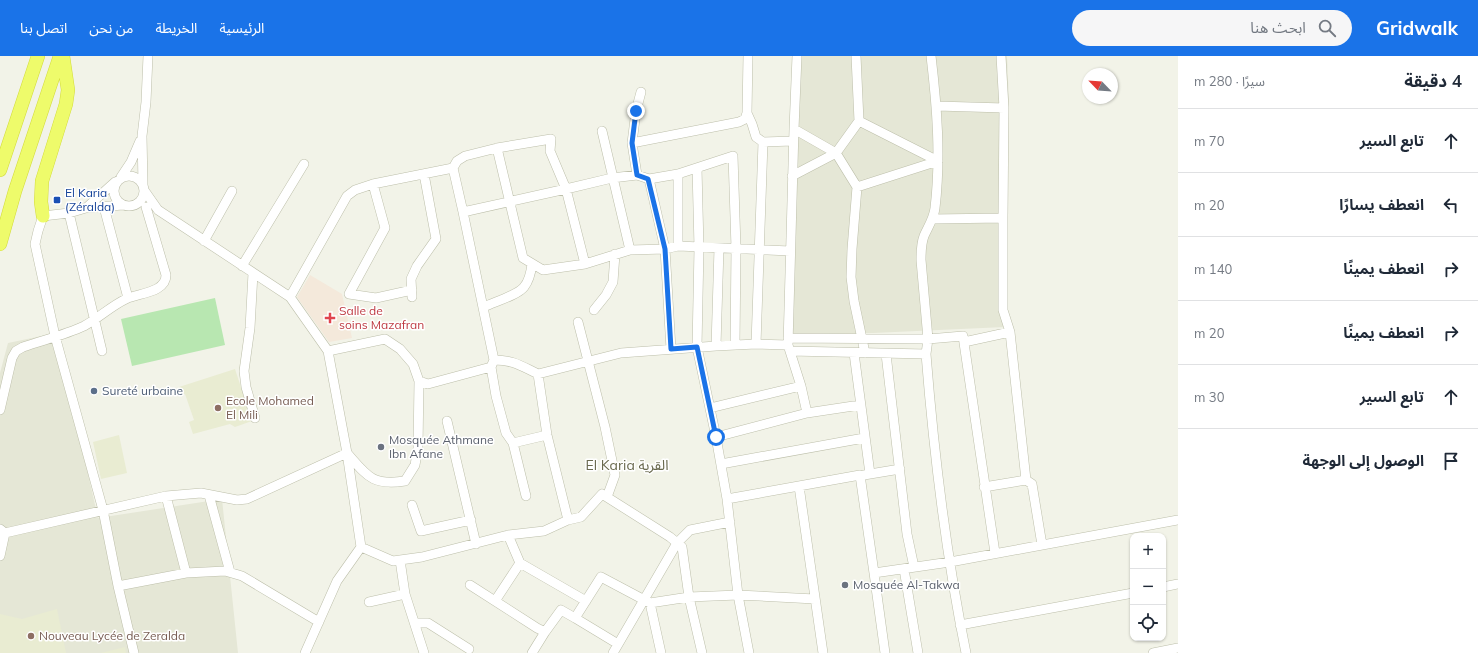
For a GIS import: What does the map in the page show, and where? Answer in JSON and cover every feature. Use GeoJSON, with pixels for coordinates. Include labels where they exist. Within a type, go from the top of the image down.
{"type":"FeatureCollection","features":[{"type":"Feature","properties":{"kind":"highway"},"geometry":{"type":"LineString","coordinates":[[0,170],[38,56]]}},
{"type":"Feature","properties":{"kind":"highway"},"geometry":{"type":"LineString","coordinates":[[44,216],[41,202],[42,181],[66,104],[68,90],[61,56]]}},
{"type":"Feature","properties":{"kind":"highway"},"geometry":{"type":"LineString","coordinates":[[0,244],[15,191],[61,56]]}},
{"type":"Feature","properties":{"kind":"street"},"geometry":{"type":"LineString","coordinates":[[136,204],[140,200],[143,187],[142,136],[146,102],[148,56]]}},
{"type":"Feature","properties":{"kind":"street"},"geometry":{"type":"LineString","coordinates":[[632,143],[739,122],[745,119],[747,113],[748,56]]}},
{"type":"Feature","properties":{"kind":"street"},"geometry":{"type":"LineString","coordinates":[[797,56],[793,141],[788,344],[801,386],[807,413]]}},
{"type":"Feature","properties":{"kind":"street"},"geometry":{"type":"LineString","coordinates":[[792,176],[836,153],[859,121],[856,56]]}},
{"type":"Feature","properties":{"kind":"street"},"geometry":{"type":"LineString","coordinates":[[931,56],[936,106],[938,161],[935,210],[921,247],[927,338],[926,354],[934,451],[950,562],[966,653]]}},
{"type":"Feature","properties":{"kind":"street"},"geometry":{"type":"LineString","coordinates":[[1000,56],[1004,108],[1003,310],[1010,332],[1026,480]]}},
{"type":"Feature","properties":{"kind":"street"},"geometry":{"type":"LineString","coordinates":[[637,175],[632,143],[636,111],[641,92]]}},
{"type":"Feature","properties":{"kind":"street"},"geometry":{"type":"LineString","coordinates":[[936,106],[1004,108]]}},
{"type":"Feature","properties":{"kind":"street"},"geometry":{"type":"LineString","coordinates":[[747,113],[756,137],[763,142],[793,141]]}},
{"type":"Feature","properties":{"kind":"street"},"geometry":{"type":"LineString","coordinates":[[859,121],[938,161]]}},
{"type":"Feature","properties":{"kind":"street"},"geometry":{"type":"LineString","coordinates":[[794,129],[836,153],[857,187],[851,277],[854,301],[865,353]]}},
{"type":"Feature","properties":{"kind":"street"},"geometry":{"type":"LineString","coordinates":[[602,131],[630,250]]}},
{"type":"Feature","properties":{"kind":"street"},"geometry":{"type":"LineString","coordinates":[[123,205],[115,198],[114,187],[133,157],[142,136]]}},
{"type":"Feature","properties":{"kind":"street"},"geometry":{"type":"LineString","coordinates":[[526,496],[513,443],[506,433],[496,396],[493,364],[484,307],[453,168],[457,161],[465,156],[497,148],[551,139],[550,151],[566,189],[585,264]]}},
{"type":"Feature","properties":{"kind":"street"},"geometry":{"type":"LineString","coordinates":[[756,344],[763,142]]}},
{"type":"Feature","properties":{"kind":"street"},"geometry":{"type":"LineString","coordinates":[[497,148],[523,258],[544,270]]}},
{"type":"Feature","properties":{"kind":"street"},"geometry":{"type":"LineString","coordinates":[[463,212],[612,178],[637,175],[648,179],[678,174],[733,156],[736,248],[734,345]]}},
{"type":"Feature","properties":{"kind":"street"},"geometry":{"type":"LineString","coordinates":[[857,187],[938,161]]}},
{"type":"Feature","properties":{"kind":"street"},"geometry":{"type":"LineString","coordinates":[[242,266],[304,164]]}},
{"type":"Feature","properties":{"kind":"street"},"geometry":{"type":"LineString","coordinates":[[290,297],[347,196],[355,190],[373,184],[453,168]]}},
{"type":"Feature","properties":{"kind":"street"},"geometry":{"type":"LineString","coordinates":[[697,168],[699,248],[697,347],[716,437],[727,499],[738,595],[749,653]]}},
{"type":"Feature","properties":{"kind":"street"},"geometry":{"type":"LineString","coordinates":[[373,184],[385,228],[349,294],[376,298],[412,294],[411,279],[417,266],[436,239],[424,174]]}},
{"type":"Feature","properties":{"kind":"street"},"geometry":{"type":"LineString","coordinates":[[678,174],[678,246]]}},
{"type":"Feature","properties":{"kind":"street"},"geometry":{"type":"LineString","coordinates":[[86,208],[119,179],[131,175],[136,177],[158,210]]}},
{"type":"Feature","properties":{"kind":"street"},"geometry":{"type":"LineString","coordinates":[[648,179],[665,249],[671,349]]}},
{"type":"Feature","properties":{"kind":"street"},"geometry":{"type":"LineString","coordinates":[[204,241],[232,191]]}},
{"type":"Feature","properties":{"kind":"street"},"geometry":{"type":"LineString","coordinates":[[134,653],[118,586],[103,510],[56,336],[35,248],[36,236],[44,216],[69,213],[86,208],[123,205],[128,206],[136,204],[158,210],[290,297],[328,351],[347,453],[361,547],[337,582],[305,653]]}},
{"type":"Feature","properties":{"kind":"street"},"geometry":{"type":"LineString","coordinates":[[104,207],[128,298]]}},
{"type":"Feature","properties":{"kind":"street"},"geometry":{"type":"LineString","coordinates":[[0,410],[12,358],[16,351],[22,347],[83,326],[128,298],[162,285],[166,279],[146,207]]}},
{"type":"Feature","properties":{"kind":"street"},"geometry":{"type":"LineString","coordinates":[[69,213],[93,320],[102,351]]}},
{"type":"Feature","properties":{"kind":"street"},"geometry":{"type":"LineString","coordinates":[[932,219],[1003,218]]}},
{"type":"Feature","properties":{"kind":"street"},"geometry":{"type":"LineString","coordinates":[[530,277],[544,270],[585,264],[630,250],[665,249],[678,246],[790,251]]}},
{"type":"Feature","properties":{"kind":"street"},"geometry":{"type":"LineString","coordinates":[[716,346],[719,248]]}},
{"type":"Feature","properties":{"kind":"street"},"geometry":{"type":"LineString","coordinates":[[594,310],[606,296],[613,282],[615,254]]}},
{"type":"Feature","properties":{"kind":"street"},"geometry":{"type":"LineString","coordinates":[[484,307],[518,292],[523,288],[530,277],[532,264]]}},
{"type":"Feature","properties":{"kind":"street"},"geometry":{"type":"LineString","coordinates":[[253,273],[250,328],[244,371],[246,387],[255,418]]}},
{"type":"Feature","properties":{"kind":"street"},"geometry":{"type":"LineString","coordinates":[[578,322],[605,427],[615,475],[607,497]]}},
{"type":"Feature","properties":{"kind":"street"},"geometry":{"type":"LineString","coordinates":[[964,342],[1010,332]]}},
{"type":"Feature","properties":{"kind":"street"},"geometry":{"type":"LineString","coordinates":[[419,381],[428,384],[508,360],[538,374],[620,353],[734,345],[963,336],[984,487],[995,553]]}},
{"type":"Feature","properties":{"kind":"street"},"geometry":{"type":"LineString","coordinates":[[328,351],[385,338],[400,349],[413,364],[419,381],[418,448],[415,465],[405,481],[391,483],[374,480],[365,473],[347,453]]}},
{"type":"Feature","properties":{"kind":"street"},"geometry":{"type":"LineString","coordinates":[[788,344],[854,353],[926,354]]}},
{"type":"Feature","properties":{"kind":"street"},"geometry":{"type":"LineString","coordinates":[[854,353],[864,438],[870,474]]}},
{"type":"Feature","properties":{"kind":"street"},"geometry":{"type":"LineString","coordinates":[[886,354],[908,534],[914,567]]}},
{"type":"Feature","properties":{"kind":"street"},"geometry":{"type":"LineString","coordinates":[[538,374],[547,435],[568,520]]}},
{"type":"Feature","properties":{"kind":"street"},"geometry":{"type":"LineString","coordinates":[[710,408],[801,386]]}},
{"type":"Feature","properties":{"kind":"street"},"geometry":{"type":"LineString","coordinates":[[716,437],[807,413],[860,404]]}},
{"type":"Feature","properties":{"kind":"street"},"geometry":{"type":"LineString","coordinates":[[447,421],[476,544]]}},
{"type":"Feature","properties":{"kind":"street"},"geometry":{"type":"LineString","coordinates":[[513,443],[547,435]]}},
{"type":"Feature","properties":{"kind":"street"},"geometry":{"type":"LineString","coordinates":[[721,464],[864,438]]}},
{"type":"Feature","properties":{"kind":"street"},"geometry":{"type":"LineString","coordinates":[[0,556],[3,531],[166,496],[201,493],[237,500],[247,499],[347,453]]}},
{"type":"Feature","properties":{"kind":"street"},"geometry":{"type":"LineString","coordinates":[[727,499],[900,469]]}},
{"type":"Feature","properties":{"kind":"street"},"geometry":{"type":"LineString","coordinates":[[860,475],[885,653]]}},
{"type":"Feature","properties":{"kind":"street"},"geometry":{"type":"LineString","coordinates":[[984,487],[1026,480],[1032,484],[1042,545]]}},
{"type":"Feature","properties":{"kind":"street"},"geometry":{"type":"LineString","coordinates":[[799,486],[823,653]]}},
{"type":"Feature","properties":{"kind":"street"},"geometry":{"type":"LineString","coordinates":[[209,494],[230,572]]}},
{"type":"Feature","properties":{"kind":"street"},"geometry":{"type":"LineString","coordinates":[[361,547],[393,561],[422,557],[508,535],[544,531],[568,520],[581,517],[602,494],[670,537],[682,548],[689,598],[702,653]]}},
{"type":"Feature","properties":{"kind":"street"},"geometry":{"type":"LineString","coordinates":[[166,496],[186,573]]}},
{"type":"Feature","properties":{"kind":"street"},"geometry":{"type":"LineString","coordinates":[[412,505],[421,531],[471,520]]}},
{"type":"Feature","properties":{"kind":"street"},"geometry":{"type":"LineString","coordinates":[[874,573],[950,562],[1178,520]]}},
{"type":"Feature","properties":{"kind":"street"},"geometry":{"type":"LineString","coordinates":[[613,653],[647,602],[677,543],[690,530],[730,522]]}},
{"type":"Feature","properties":{"kind":"street"},"geometry":{"type":"LineString","coordinates":[[508,535],[520,563],[586,601]]}},
{"type":"Feature","properties":{"kind":"street"},"geometry":{"type":"LineString","coordinates":[[400,560],[405,594],[424,653]]}},
{"type":"Feature","properties":{"kind":"street"},"geometry":{"type":"LineString","coordinates":[[495,601],[520,563]]}},
{"type":"Feature","properties":{"kind":"street"},"geometry":{"type":"LineString","coordinates":[[904,569],[918,653]]}},
{"type":"Feature","properties":{"kind":"street"},"geometry":{"type":"LineString","coordinates":[[118,586],[186,573],[225,571],[242,576],[319,622]]}},
{"type":"Feature","properties":{"kind":"street"},"geometry":{"type":"LineString","coordinates":[[575,618],[601,577],[647,602],[738,595],[815,599]]}},
{"type":"Feature","properties":{"kind":"street"},"geometry":{"type":"LineString","coordinates":[[1166,586],[1178,584]]}},
{"type":"Feature","properties":{"kind":"street"},"geometry":{"type":"LineString","coordinates":[[470,585],[545,632]]}},
{"type":"Feature","properties":{"kind":"street"},"geometry":{"type":"LineString","coordinates":[[369,602],[405,594]]}},
{"type":"Feature","properties":{"kind":"street"},"geometry":{"type":"LineString","coordinates":[[960,625],[1130,594]]}},
{"type":"Feature","properties":{"kind":"street"},"geometry":{"type":"LineString","coordinates":[[647,602],[661,653]]}},
{"type":"Feature","properties":{"kind":"street"},"geometry":{"type":"LineString","coordinates":[[532,653],[561,610],[618,644]]}},
{"type":"Feature","properties":{"kind":"street"},"geometry":{"type":"LineString","coordinates":[[415,623],[428,623],[469,649]]}},
{"type":"Feature","properties":{"kind":"street"},"geometry":{"type":"LineString","coordinates":[[1153,653],[1178,648]]}},
{"type":"Feature","properties":{"kind":"shaded area"},"geometry":{"type":"Polygon","coordinates":[[[801,56],[1007,56],[1009,102],[1005,327],[873,333],[790,334],[801,56]]]}},
{"type":"Feature","properties":{"kind":"shaded area","name":"Salle de soins Mazafran"},"geometry":{"type":"Polygon","coordinates":[[[310,275],[342,294],[352,338],[329,342],[297,297],[310,275]]]}},
{"type":"Feature","properties":{"kind":"shaded area"},"geometry":{"type":"Polygon","coordinates":[[[56,333],[98,518],[222,499],[238,653],[0,653],[0,373],[8,343],[56,333]]]}},
{"type":"Feature","properties":{"kind":"shaded area","name":"Ecole Mohamed El Mili"},"geometry":{"type":"Polygon","coordinates":[[[235,369],[252,421],[235,427],[230,424],[193,434],[189,422],[194,420],[185,394],[182,395],[179,387],[235,369]]]}},
{"type":"Feature","properties":{"kind":"shaded area"},"geometry":{"type":"Polygon","coordinates":[[[119,435],[127,473],[101,479],[93,442],[119,435]]]}},
{"type":"Feature","properties":{"kind":"shaded area","name":"Nouveau Lycée de Zeralda"},"geometry":{"type":"Polygon","coordinates":[[[57,609],[66,653],[0,653],[0,614],[22,619],[57,609]]]}},
{"type":"Feature","properties":{"kind":"shaded area","name":"Nouveau Lycée de Zeralda"},"geometry":{"type":"Polygon","coordinates":[[[125,647],[126,653],[101,653],[125,647]]]}},
{"type":"Feature","properties":{"kind":"green space"},"geometry":{"type":"Polygon","coordinates":[[[215,298],[225,345],[132,366],[121,319],[215,298]]]}},
{"type":"Feature","properties":{"kind":"place","name":"El Karia (Zéralda)"},"geometry":{"type":"Point","coordinates":[57,200]}},
{"type":"Feature","properties":{"kind":"place","name":"Salle de soins Mazafran"},"geometry":{"type":"Point","coordinates":[330,318]}},
{"type":"Feature","properties":{"kind":"place","name":"Sureté urbaine"},"geometry":{"type":"Point","coordinates":[94,391]}},
{"type":"Feature","properties":{"kind":"place","name":"Ecole Mohamed El Mili"},"geometry":{"type":"Point","coordinates":[218,408]}},
{"type":"Feature","properties":{"kind":"place","name":"Mosquée Athmane Ibn Afane"},"geometry":{"type":"Point","coordinates":[381,447]}},
{"type":"Feature","properties":{"kind":"place","name":"Mosquée Al-Takwa"},"geometry":{"type":"Point","coordinates":[845,585]}},
{"type":"Feature","properties":{"kind":"place","name":"Nouveau Lycée de Zeralda"},"geometry":{"type":"Point","coordinates":[31,636]}},
{"type":"Feature","properties":{"kind":"district","name":"El Karia القرية"},"geometry":{"type":"Point","coordinates":[627,465]}},
{"type":"Feature","properties":{"kind":"route"},"geometry":{"type":"LineString","coordinates":[[636,111],[632,143],[637,175],[648,179],[665,249],[671,349],[697,347],[716,437]]}}]}
